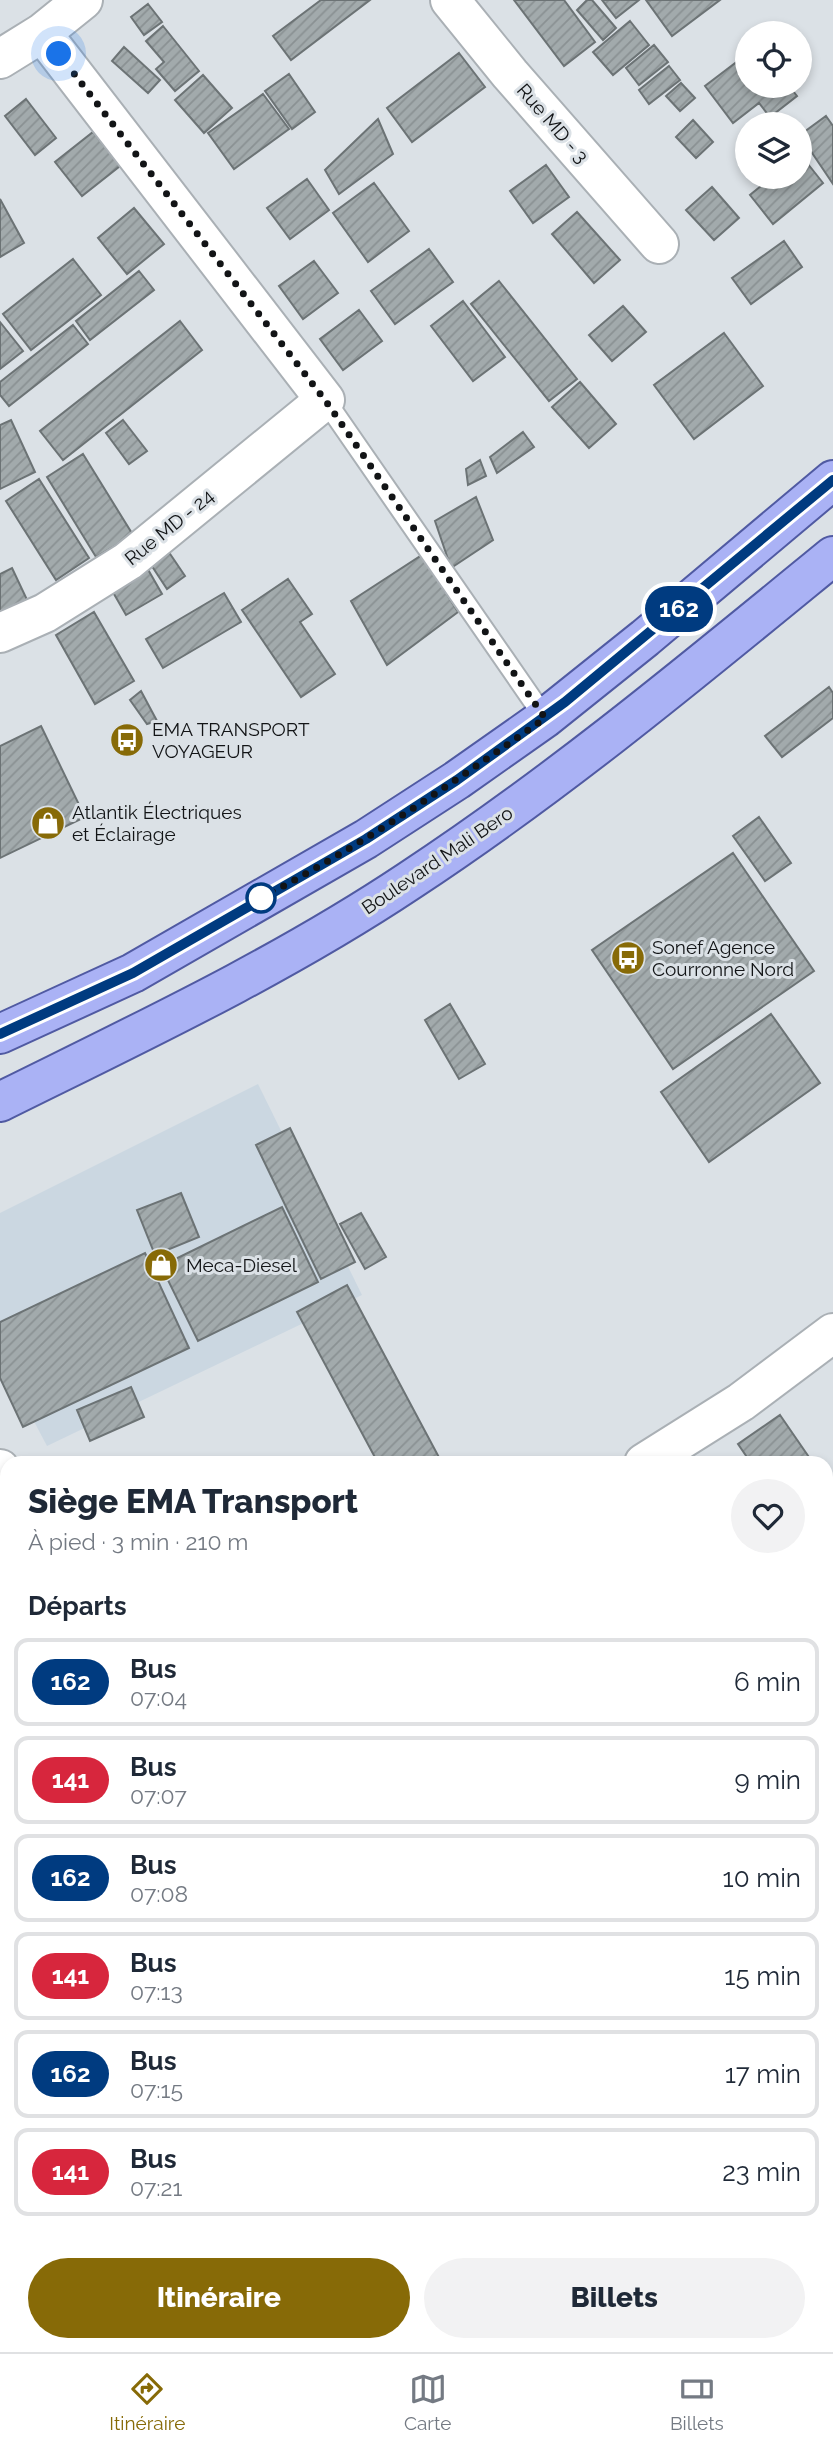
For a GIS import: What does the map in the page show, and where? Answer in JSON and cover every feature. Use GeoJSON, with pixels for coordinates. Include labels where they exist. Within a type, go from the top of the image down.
{"type":"FeatureCollection","features":[{"type":"Feature","properties":{"kind":"main road"},"geometry":{"type":"LineString","coordinates":[[0,1034],[133,973],[366,839],[457,780],[545,718],[833,480]]}},
{"type":"Feature","properties":{"kind":"main road","name":"Boulevard Mali Bero"},"geometry":{"type":"LineString","coordinates":[[0,1102],[245,980],[409,882],[602,745],[833,556]]}},
{"type":"Feature","properties":{"kind":"street"},"geometry":{"type":"LineString","coordinates":[[0,59],[42,33],[83,0]]}},
{"type":"Feature","properties":{"kind":"street","name":"Rue MD - 3"},"geometry":{"type":"LineString","coordinates":[[450,0],[510,74],[659,244]]}},
{"type":"Feature","properties":{"kind":"street"},"geometry":{"type":"LineString","coordinates":[[42,33],[325,400]]}},
{"type":"Feature","properties":{"kind":"street","name":"Rue MD - 24"},"geometry":{"type":"LineString","coordinates":[[0,633],[46,613],[128,561],[325,400]]}},
{"type":"Feature","properties":{"kind":"street"},"geometry":{"type":"LineString","coordinates":[[655,1456],[741,1402],[833,1334]]}},
{"type":"Feature","properties":{"kind":"lane"},"geometry":{"type":"LineString","coordinates":[[325,400],[545,718]]}},
{"type":"Feature","properties":{"kind":"shaded area"},"geometry":{"type":"Polygon","coordinates":[[[258,1084],[362,1295],[47,1446],[0,1357],[0,1213],[258,1084]]]}},
{"type":"Feature","properties":{"kind":"building"},"geometry":{"type":"Polygon","coordinates":[[[321,0],[370,0],[291,60],[273,36],[321,0]]]}},
{"type":"Feature","properties":{"kind":"building"},"geometry":{"type":"Polygon","coordinates":[[[514,0],[564,0],[595,42],[564,66],[514,0]]]}},
{"type":"Feature","properties":{"kind":"building"},"geometry":{"type":"Polygon","coordinates":[[[587,0],[592,0],[616,28],[603,40],[577,10],[587,0]]]}},
{"type":"Feature","properties":{"kind":"building"},"geometry":{"type":"Polygon","coordinates":[[[602,0],[639,0],[616,18],[602,0]]]}},
{"type":"Feature","properties":{"kind":"building"},"geometry":{"type":"Polygon","coordinates":[[[646,0],[720,0],[672,36],[646,0]]]}},
{"type":"Feature","properties":{"kind":"building"},"geometry":{"type":"Polygon","coordinates":[[[148,4],[162,22],[144,35],[131,17],[148,4]]]}},
{"type":"Feature","properties":{"kind":"building"},"geometry":{"type":"Polygon","coordinates":[[[630,21],[649,45],[613,75],[593,52],[630,21]]]}},
{"type":"Feature","properties":{"kind":"building"},"geometry":{"type":"Polygon","coordinates":[[[163,26],[199,71],[175,91],[156,69],[164,62],[146,41],[163,26]]]}},
{"type":"Feature","properties":{"kind":"building"},"geometry":{"type":"Polygon","coordinates":[[[654,45],[668,62],[639,85],[626,68],[654,45]]]}},
{"type":"Feature","properties":{"kind":"building"},"geometry":{"type":"Polygon","coordinates":[[[124,47],[160,80],[148,93],[112,61],[124,47]]]}},
{"type":"Feature","properties":{"kind":"building"},"geometry":{"type":"Polygon","coordinates":[[[459,53],[485,87],[412,142],[387,108],[459,53]]]}},
{"type":"Feature","properties":{"kind":"building"},"geometry":{"type":"Polygon","coordinates":[[[735,63],[735,98],[794,98],[776,112],[766,112],[759,103],[747,112],[735,112],[733,123],[705,86],[735,63]]]}},
{"type":"Feature","properties":{"kind":"building"},"geometry":{"type":"Polygon","coordinates":[[[669,66],[680,80],[649,104],[639,90],[669,66]]]}},
{"type":"Feature","properties":{"kind":"building"},"geometry":{"type":"Polygon","coordinates":[[[289,74],[315,112],[292,129],[265,91],[289,74]]]}},
{"type":"Feature","properties":{"kind":"building"},"geometry":{"type":"Polygon","coordinates":[[[203,75],[232,108],[204,133],[175,100],[203,75]]]}},
{"type":"Feature","properties":{"kind":"building"},"geometry":{"type":"Polygon","coordinates":[[[681,83],[695,98],[680,111],[666,96],[681,83]]]}},
{"type":"Feature","properties":{"kind":"building"},"geometry":{"type":"Polygon","coordinates":[[[263,94],[289,129],[234,169],[208,133],[263,94]]]}},
{"type":"Feature","properties":{"kind":"building"},"geometry":{"type":"Polygon","coordinates":[[[26,99],[56,138],[35,155],[5,116],[26,99]]]}},
{"type":"Feature","properties":{"kind":"building"},"geometry":{"type":"Polygon","coordinates":[[[826,116],[833,126],[833,184],[812,153],[812,126],[826,116]]]}},
{"type":"Feature","properties":{"kind":"building"},"geometry":{"type":"Polygon","coordinates":[[[378,119],[393,154],[339,194],[325,170],[378,119]]]}},
{"type":"Feature","properties":{"kind":"building"},"geometry":{"type":"Polygon","coordinates":[[[693,120],[713,142],[696,158],[676,137],[693,120]]]}},
{"type":"Feature","properties":{"kind":"building"},"geometry":{"type":"Polygon","coordinates":[[[93,132],[120,166],[82,196],[55,162],[93,132]]]}},
{"type":"Feature","properties":{"kind":"building"},"geometry":{"type":"Polygon","coordinates":[[[546,165],[569,197],[533,223],[510,191],[546,165]]]}},
{"type":"Feature","properties":{"kind":"building"},"geometry":{"type":"Polygon","coordinates":[[[812,169],[823,183],[773,224],[750,195],[757,189],[812,189],[812,169]]]}},
{"type":"Feature","properties":{"kind":"building"},"geometry":{"type":"Polygon","coordinates":[[[307,179],[329,210],[290,239],[267,208],[307,179]]]}},
{"type":"Feature","properties":{"kind":"building"},"geometry":{"type":"Polygon","coordinates":[[[374,183],[409,231],[368,262],[333,213],[374,183]]]}},
{"type":"Feature","properties":{"kind":"building"},"geometry":{"type":"Polygon","coordinates":[[[712,187],[739,218],[714,240],[686,210],[712,187]]]}},
{"type":"Feature","properties":{"kind":"building"},"geometry":{"type":"Polygon","coordinates":[[[0,199],[24,243],[0,257],[0,199]]]}},
{"type":"Feature","properties":{"kind":"building"},"geometry":{"type":"Polygon","coordinates":[[[134,208],[164,244],[127,274],[98,238],[134,208]]]}},
{"type":"Feature","properties":{"kind":"building"},"geometry":{"type":"Polygon","coordinates":[[[577,212],[620,260],[594,283],[552,234],[577,212]]]}},
{"type":"Feature","properties":{"kind":"building"},"geometry":{"type":"Polygon","coordinates":[[[784,241],[802,267],[751,304],[732,278],[784,241]]]}},
{"type":"Feature","properties":{"kind":"building"},"geometry":{"type":"Polygon","coordinates":[[[429,249],[453,282],[395,324],[371,291],[429,249]]]}},
{"type":"Feature","properties":{"kind":"building"},"geometry":{"type":"Polygon","coordinates":[[[73,259],[101,295],[31,350],[3,314],[73,259]]]}},
{"type":"Feature","properties":{"kind":"building"},"geometry":{"type":"Polygon","coordinates":[[[314,261],[338,293],[303,319],[279,286],[314,261]]]}},
{"type":"Feature","properties":{"kind":"building"},"geometry":{"type":"Polygon","coordinates":[[[139,271],[154,290],[90,340],[76,321],[139,271]]]}},
{"type":"Feature","properties":{"kind":"building"},"geometry":{"type":"Polygon","coordinates":[[[499,281],[577,379],[549,401],[471,304],[499,281]]]}},
{"type":"Feature","properties":{"kind":"building"},"geometry":{"type":"Polygon","coordinates":[[[463,301],[505,357],[473,381],[431,326],[463,301]]]}},
{"type":"Feature","properties":{"kind":"building"},"geometry":{"type":"Polygon","coordinates":[[[623,306],[646,332],[612,361],[589,335],[623,306]]]}},
{"type":"Feature","properties":{"kind":"building"},"geometry":{"type":"Polygon","coordinates":[[[359,310],[382,341],[343,370],[320,339],[359,310]]]}},
{"type":"Feature","properties":{"kind":"building"},"geometry":{"type":"Polygon","coordinates":[[[180,321],[202,350],[63,460],[40,431],[180,321]]]}},
{"type":"Feature","properties":{"kind":"building"},"geometry":{"type":"Polygon","coordinates":[[[0,322],[23,351],[0,369],[0,322]]]}},
{"type":"Feature","properties":{"kind":"building"},"geometry":{"type":"Polygon","coordinates":[[[73,325],[88,344],[9,406],[0,395],[0,382],[73,325]]]}},
{"type":"Feature","properties":{"kind":"building"},"geometry":{"type":"Polygon","coordinates":[[[724,333],[763,386],[694,439],[654,385],[724,333]]]}},
{"type":"Feature","properties":{"kind":"building"},"geometry":{"type":"Polygon","coordinates":[[[580,382],[616,424],[589,448],[552,407],[580,382]]]}},
{"type":"Feature","properties":{"kind":"building"},"geometry":{"type":"Polygon","coordinates":[[[11,420],[35,472],[0,489],[0,425],[11,420]]]}},
{"type":"Feature","properties":{"kind":"building"},"geometry":{"type":"Polygon","coordinates":[[[123,420],[147,451],[129,464],[106,433],[123,420]]]}},
{"type":"Feature","properties":{"kind":"building"},"geometry":{"type":"Polygon","coordinates":[[[523,432],[534,447],[497,473],[490,457],[523,432]]]}},
{"type":"Feature","properties":{"kind":"building"},"geometry":{"type":"Polygon","coordinates":[[[83,454],[133,535],[96,557],[47,477],[83,454]]]}},
{"type":"Feature","properties":{"kind":"building"},"geometry":{"type":"Polygon","coordinates":[[[480,460],[486,476],[468,485],[466,469],[480,460]]]}},
{"type":"Feature","properties":{"kind":"building"},"geometry":{"type":"Polygon","coordinates":[[[39,479],[89,558],[56,580],[6,501],[39,479]]]}},
{"type":"Feature","properties":{"kind":"building"},"geometry":{"type":"Polygon","coordinates":[[[476,497],[493,540],[451,568],[435,521],[476,497]]]}},
{"type":"Feature","properties":{"kind":"building"},"geometry":{"type":"Polygon","coordinates":[[[162,542],[185,576],[167,589],[144,554],[162,542]]]}},
{"type":"Feature","properties":{"kind":"building"},"geometry":{"type":"Polygon","coordinates":[[[422,555],[458,612],[387,665],[351,601],[422,555]]]}},
{"type":"Feature","properties":{"kind":"building"},"geometry":{"type":"Polygon","coordinates":[[[142,559],[162,594],[126,615],[106,580],[142,559]]]}},
{"type":"Feature","properties":{"kind":"building"},"geometry":{"type":"Polygon","coordinates":[[[12,568],[29,604],[0,617],[0,574],[12,568]]]}},
{"type":"Feature","properties":{"kind":"building"},"geometry":{"type":"Polygon","coordinates":[[[288,579],[312,614],[300,622],[335,674],[301,697],[242,610],[288,579]]]}},
{"type":"Feature","properties":{"kind":"building"},"geometry":{"type":"Polygon","coordinates":[[[224,593],[241,622],[163,668],[146,639],[224,593]]]}},
{"type":"Feature","properties":{"kind":"building"},"geometry":{"type":"Polygon","coordinates":[[[94,612],[134,681],[95,704],[56,635],[94,612]]]}},
{"type":"Feature","properties":{"kind":"building"},"geometry":{"type":"Polygon","coordinates":[[[829,687],[833,693],[833,718],[782,757],[765,736],[829,687]]]}},
{"type":"Feature","properties":{"kind":"building"},"geometry":{"type":"Polygon","coordinates":[[[141,691],[157,721],[147,724],[130,700],[141,691]]]}},
{"type":"Feature","properties":{"kind":"building"},"geometry":{"type":"Polygon","coordinates":[[[41,726],[85,817],[0,858],[0,746],[41,726]]]}},
{"type":"Feature","properties":{"kind":"building"},"geometry":{"type":"Polygon","coordinates":[[[759,817],[791,863],[765,881],[733,836],[759,817]]]}},
{"type":"Feature","properties":{"kind":"building"},"geometry":{"type":"Polygon","coordinates":[[[733,853],[814,971],[673,1069],[592,950],[733,853]]]}},
{"type":"Feature","properties":{"kind":"building"},"geometry":{"type":"Polygon","coordinates":[[[450,1004],[485,1064],[459,1079],[425,1020],[450,1004]]]}},
{"type":"Feature","properties":{"kind":"building"},"geometry":{"type":"Polygon","coordinates":[[[771,1014],[820,1083],[709,1162],[661,1092],[771,1014]]]}},
{"type":"Feature","properties":{"kind":"building"},"geometry":{"type":"Polygon","coordinates":[[[290,1128],[355,1262],[321,1279],[256,1145],[290,1128]]]}},
{"type":"Feature","properties":{"kind":"building"},"geometry":{"type":"Polygon","coordinates":[[[181,1193],[199,1237],[155,1255],[137,1210],[181,1193]]]}},
{"type":"Feature","properties":{"kind":"building"},"geometry":{"type":"Polygon","coordinates":[[[282,1207],[318,1282],[198,1341],[161,1266],[282,1207]]]}},
{"type":"Feature","properties":{"kind":"building"},"geometry":{"type":"Polygon","coordinates":[[[361,1213],[386,1257],[365,1269],[340,1224],[361,1213]]]}},
{"type":"Feature","properties":{"kind":"building"},"geometry":{"type":"Polygon","coordinates":[[[145,1253],[189,1348],[23,1427],[0,1378],[0,1322],[145,1253]]]}},
{"type":"Feature","properties":{"kind":"building"},"geometry":{"type":"Polygon","coordinates":[[[347,1285],[438,1456],[374,1456],[297,1312],[347,1285]]]}},
{"type":"Feature","properties":{"kind":"building"},"geometry":{"type":"Polygon","coordinates":[[[131,1387],[144,1417],[90,1441],[77,1410],[131,1387]]]}},
{"type":"Feature","properties":{"kind":"building"},"geometry":{"type":"Polygon","coordinates":[[[780,1415],[808,1456],[746,1456],[738,1444],[780,1415]]]}},
{"type":"Feature","properties":{"kind":"bus line","name":"162"},"geometry":{"type":"LineString","coordinates":[[0,1034],[133,973],[366,839],[457,780],[545,718],[833,480]]}},
{"type":"Feature","properties":{"kind":"place","name":"EMA TRANSPORT VOYAGEUR"},"geometry":{"type":"Point","coordinates":[127,740]}},
{"type":"Feature","properties":{"kind":"place","name":"Atlantik Électriques et Éclairage"},"geometry":{"type":"Point","coordinates":[48,823]}},
{"type":"Feature","properties":{"kind":"place","name":"Sonef Agence Courronne Nord"},"geometry":{"type":"Point","coordinates":[628,958]}},
{"type":"Feature","properties":{"kind":"place","name":"Meca-Diesel"},"geometry":{"type":"Point","coordinates":[161,1265]}},
{"type":"Feature","properties":{"kind":"route"},"geometry":{"type":"LineString","coordinates":[[59,54],[325,400],[545,718],[366,839],[261,898]]}}]}
